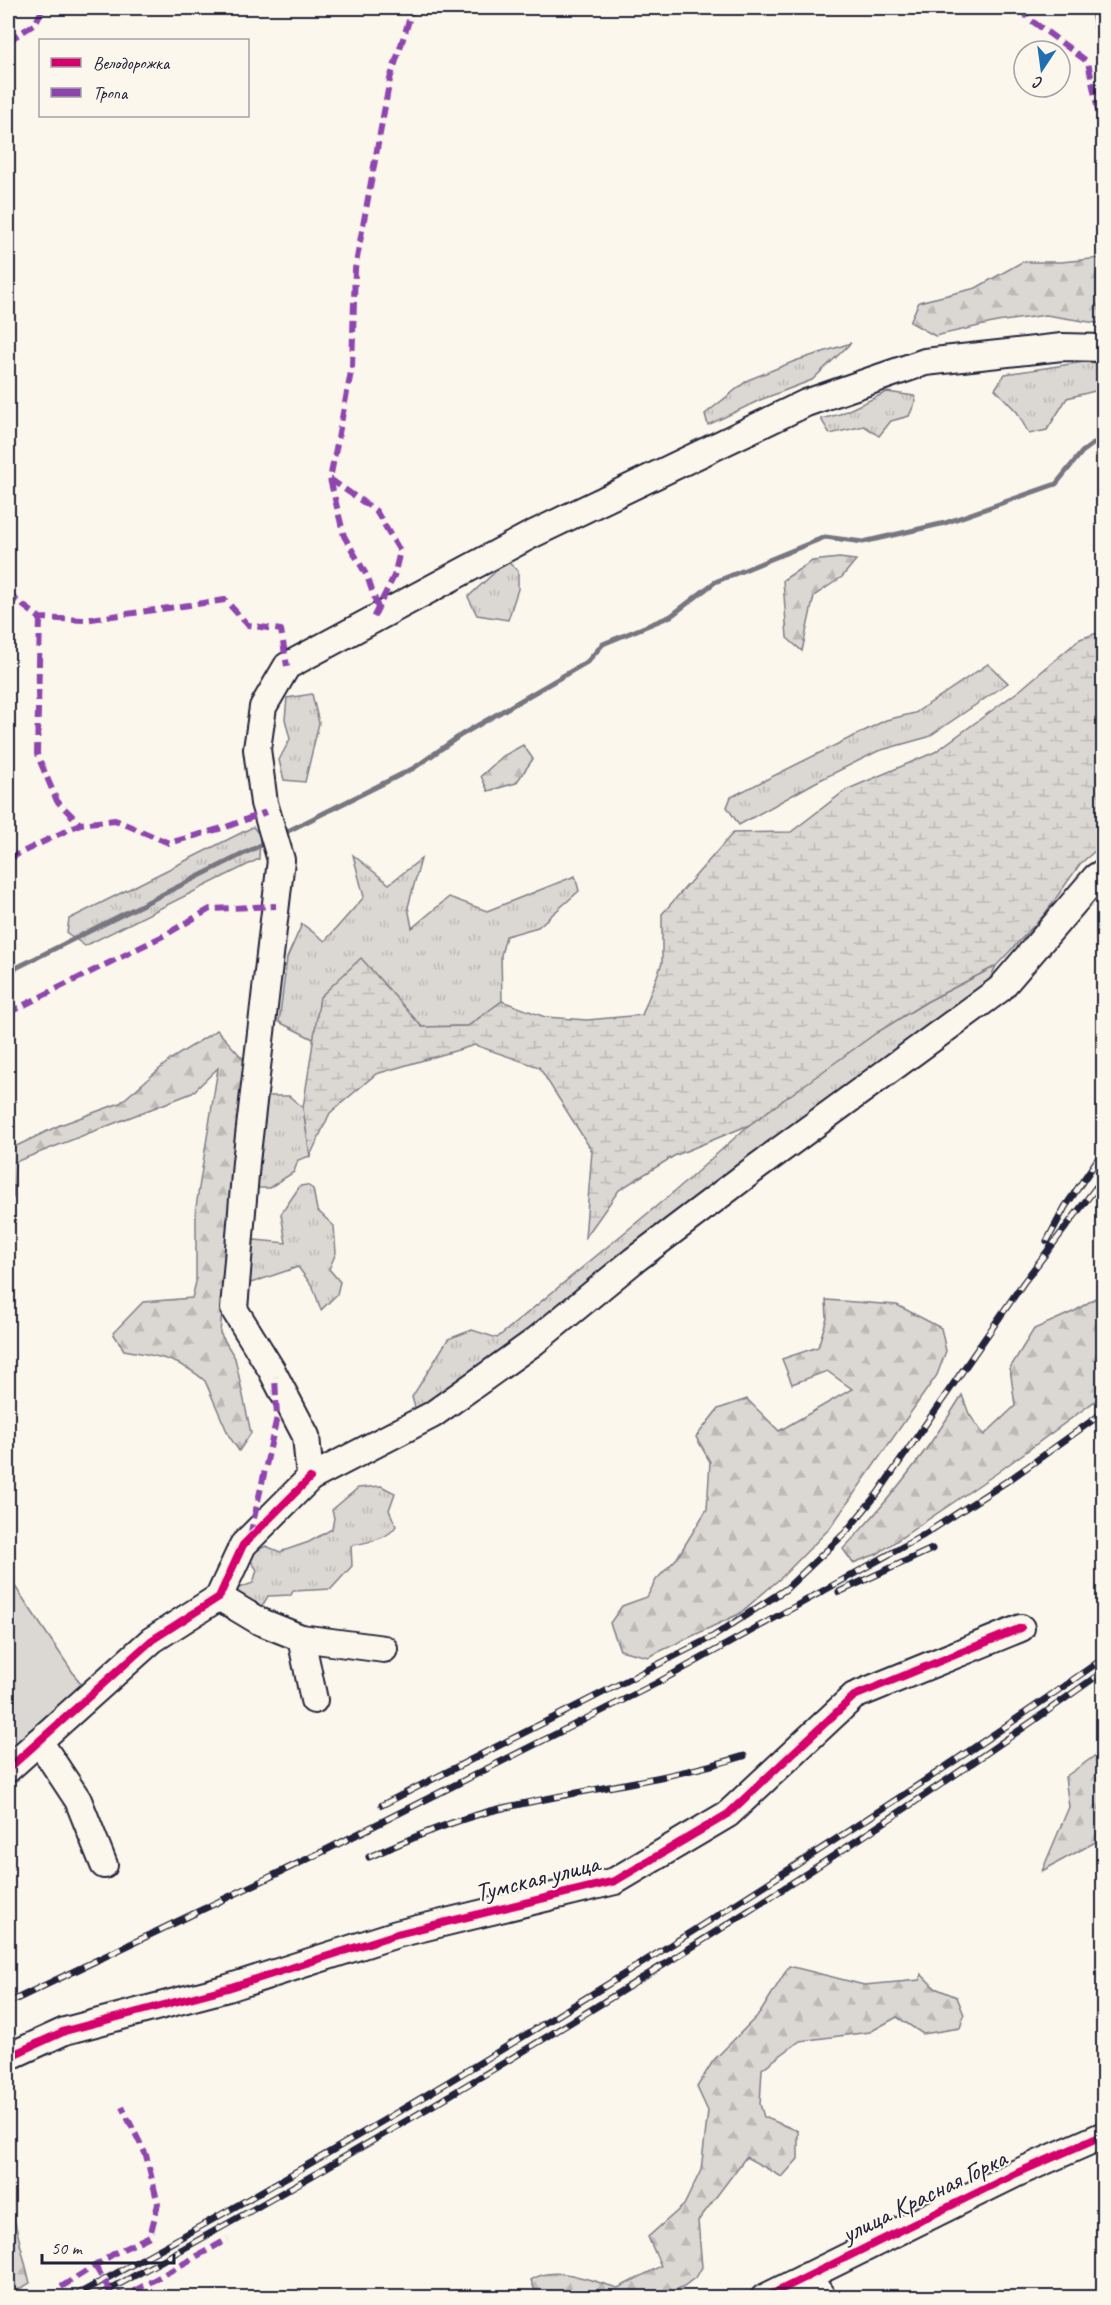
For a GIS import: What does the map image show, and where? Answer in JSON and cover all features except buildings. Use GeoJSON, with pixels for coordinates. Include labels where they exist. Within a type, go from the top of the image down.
{"type":"FeatureCollection","features":[{"type":"Feature","properties":{"kind":"street"},"geometry":{"type":"LineString","coordinates":[[310,1478],[306,1436],[271,1369],[234,1309],[246,1162],[281,860],[264,804],[257,749],[263,707],[287,666],[529,536],[806,403],[925,362],[1062,347],[1104,348]]}},
{"type":"Feature","properties":{"kind":"street"},"geometry":{"type":"LineString","coordinates":[[9,1764],[39,1742],[152,1640],[219,1597],[243,1545],[310,1478],[442,1408],[534,1342],[633,1261],[738,1181],[1000,989],[1096,877],[1104,872]]}},
{"type":"Feature","properties":{"kind":"street"},"geometry":{"type":"LineString","coordinates":[[219,1597],[259,1621],[301,1638],[384,1649]]}},
{"type":"Feature","properties":{"kind":"street","name":"Тумская улица"},"geometry":{"type":"LineString","coordinates":[[8,2057],[65,2031],[228,1988],[397,1934],[615,1881],[728,1814],[854,1696],[1021,1628]]}},
{"type":"Feature","properties":{"kind":"street"},"geometry":{"type":"LineString","coordinates":[[301,1638],[314,1700]]}},
{"type":"Feature","properties":{"kind":"street"},"geometry":{"type":"LineString","coordinates":[[39,1742],[78,1800],[104,1864]]}},
{"type":"Feature","properties":{"kind":"street","name":"улица Красная Горка"},"geometry":{"type":"LineString","coordinates":[[764,2298],[1017,2173],[1104,2135]]}},
{"type":"Feature","properties":{"kind":"street"},"geometry":{"type":"LineString","coordinates":[[807,2276],[823,2298]]}},
{"type":"Feature","properties":{"kind":"green space"},"geometry":{"type":"Polygon","coordinates":[[[1090,8],[1103,8],[1103,68],[1090,8]]]}},
{"type":"Feature","properties":{"kind":"green space"},"geometry":{"type":"Polygon","coordinates":[[[1101,258],[1104,263],[1104,322],[1102,324],[1046,315],[997,322],[935,336],[910,322],[919,302],[976,288],[1022,262],[1061,262],[1101,258]]]}},
{"type":"Feature","properties":{"kind":"green space"},"geometry":{"type":"Polygon","coordinates":[[[851,343],[812,380],[760,400],[708,425],[705,414],[748,380],[795,361],[851,343]]]}},
{"type":"Feature","properties":{"kind":"green space"},"geometry":{"type":"Polygon","coordinates":[[[1084,362],[1103,363],[1103,389],[1067,398],[1047,430],[1029,434],[1017,412],[995,389],[1005,374],[1084,362]]]}},
{"type":"Feature","properties":{"kind":"green space"},"geometry":{"type":"Polygon","coordinates":[[[887,392],[914,396],[916,400],[909,416],[891,421],[879,436],[864,426],[830,434],[821,419],[840,414],[887,392]]]}},
{"type":"Feature","properties":{"kind":"green space"},"geometry":{"type":"Polygon","coordinates":[[[839,558],[856,560],[842,577],[814,596],[802,651],[787,638],[783,580],[812,561],[839,558]]]}},
{"type":"Feature","properties":{"kind":"green space"},"geometry":{"type":"Polygon","coordinates":[[[507,561],[518,571],[518,589],[508,620],[477,615],[468,597],[507,561]]]}},
{"type":"Feature","properties":{"kind":"green space"},"geometry":{"type":"Polygon","coordinates":[[[1103,631],[1103,844],[1080,864],[1044,915],[996,966],[928,1001],[876,1033],[749,1125],[674,1156],[619,1190],[585,1238],[592,1151],[539,1067],[475,1045],[376,1074],[330,1113],[310,1156],[303,1108],[320,997],[361,958],[422,1027],[468,1026],[502,1001],[545,1017],[587,1020],[642,1015],[662,963],[662,914],[733,833],[791,832],[846,790],[935,752],[1020,690],[1080,639],[1103,631]]]}},
{"type":"Feature","properties":{"kind":"green space"},"geometry":{"type":"Polygon","coordinates":[[[988,664],[1008,683],[928,737],[878,751],[739,825],[727,807],[731,797],[886,720],[915,713],[988,664]]]}},
{"type":"Feature","properties":{"kind":"green space"},"geometry":{"type":"Polygon","coordinates":[[[312,694],[319,723],[305,782],[284,780],[279,760],[290,739],[285,719],[287,698],[312,694]]]}},
{"type":"Feature","properties":{"kind":"green space"},"geometry":{"type":"Polygon","coordinates":[[[523,745],[533,759],[516,783],[488,791],[481,776],[503,756],[523,745]]]}},
{"type":"Feature","properties":{"kind":"green space"},"geometry":{"type":"Polygon","coordinates":[[[253,827],[260,835],[259,859],[85,946],[67,933],[69,919],[253,827]]]}},
{"type":"Feature","properties":{"kind":"green space"},"geometry":{"type":"Polygon","coordinates":[[[353,855],[389,884],[421,859],[408,907],[412,928],[449,897],[487,911],[575,876],[579,891],[538,927],[506,936],[501,955],[502,1001],[468,1026],[422,1027],[361,959],[320,997],[315,1040],[279,1022],[287,958],[302,924],[325,941],[364,897],[353,855]]]}},
{"type":"Feature","properties":{"kind":"green space"},"geometry":{"type":"Polygon","coordinates":[[[996,966],[986,987],[745,1159],[498,1353],[416,1411],[412,1397],[448,1339],[472,1330],[497,1338],[688,1180],[749,1125],[797,1089],[876,1033],[928,1001],[996,966]]]}},
{"type":"Feature","properties":{"kind":"green space"},"geometry":{"type":"Polygon","coordinates":[[[217,1030],[245,1061],[220,1333],[235,1358],[251,1433],[239,1451],[229,1436],[205,1381],[177,1363],[124,1350],[113,1333],[143,1302],[192,1298],[196,1282],[196,1207],[218,1068],[192,1093],[15,1162],[13,1198],[8,1200],[8,1150],[60,1125],[120,1103],[171,1059],[217,1030]]]}},
{"type":"Feature","properties":{"kind":"green space"},"geometry":{"type":"Polygon","coordinates":[[[289,1096],[303,1108],[310,1156],[298,1160],[294,1172],[269,1188],[253,1188],[261,1156],[261,1098],[289,1096]]]}},
{"type":"Feature","properties":{"kind":"green space"},"geometry":{"type":"Polygon","coordinates":[[[307,1185],[313,1189],[317,1210],[334,1226],[336,1253],[329,1269],[340,1282],[337,1294],[321,1310],[313,1287],[298,1267],[251,1283],[246,1280],[243,1246],[255,1240],[286,1243],[281,1214],[300,1186],[307,1185]]]}},
{"type":"Feature","properties":{"kind":"green space"},"geometry":{"type":"Polygon","coordinates":[[[1103,1293],[1103,1395],[997,1473],[877,1554],[853,1563],[843,1549],[907,1475],[962,1395],[969,1414],[984,1435],[1015,1406],[1010,1368],[1034,1329],[1075,1311],[1103,1293]]]}},
{"type":"Feature","properties":{"kind":"green space"},"geometry":{"type":"Polygon","coordinates":[[[826,1300],[897,1305],[941,1328],[946,1351],[937,1375],[830,1528],[783,1576],[739,1614],[648,1657],[620,1650],[610,1623],[622,1606],[647,1597],[656,1580],[677,1558],[707,1509],[710,1462],[696,1437],[718,1409],[747,1399],[779,1431],[852,1389],[827,1371],[792,1384],[782,1359],[818,1347],[827,1318],[826,1300]]]}},
{"type":"Feature","properties":{"kind":"green space"},"geometry":{"type":"Polygon","coordinates":[[[381,1486],[395,1493],[389,1510],[396,1526],[382,1537],[351,1546],[352,1566],[331,1589],[293,1591],[291,1595],[268,1596],[258,1613],[234,1598],[236,1589],[253,1583],[257,1570],[247,1555],[266,1546],[280,1552],[309,1542],[332,1529],[334,1518],[332,1510],[358,1488],[381,1486]]]}},
{"type":"Feature","properties":{"kind":"green space"},"geometry":{"type":"Polygon","coordinates":[[[8,1576],[82,1686],[8,1756],[8,1576]]]}},
{"type":"Feature","properties":{"kind":"green space"},"geometry":{"type":"Polygon","coordinates":[[[1103,1750],[1103,1838],[1042,1871],[1069,1807],[1065,1777],[1103,1750]]]}},
{"type":"Feature","properties":{"kind":"green space"},"geometry":{"type":"Polygon","coordinates":[[[789,1966],[864,1985],[920,1980],[921,1974],[935,1988],[957,1997],[964,2015],[960,2028],[923,2034],[897,2017],[870,2032],[800,2041],[762,2069],[760,2104],[764,2117],[798,2131],[798,2159],[782,2177],[746,2157],[698,2221],[702,2267],[697,2276],[684,2286],[661,2297],[562,2297],[535,2291],[531,2280],[541,2275],[574,2275],[618,2288],[661,2266],[648,2237],[684,2205],[701,2170],[708,2111],[697,2087],[713,2061],[760,2013],[789,1966]]]}},
{"type":"Feature","properties":{"kind":"green space"},"geometry":{"type":"Polygon","coordinates":[[[8,2163],[11,2165],[12,2211],[30,2283],[8,2296],[8,2163]]]}},
{"type":"Feature","properties":{"kind":"waterway"},"geometry":{"type":"LineString","coordinates":[[1102,8],[1104,14]]}},
{"type":"Feature","properties":{"kind":"waterway"},"geometry":{"type":"LineString","coordinates":[[280,835],[414,768],[461,735],[587,662],[603,644],[671,616],[715,582],[825,537],[863,542],[945,523],[1056,484],[1082,452],[1104,436]]}},
{"type":"Feature","properties":{"kind":"waterway"},"geometry":{"type":"LineString","coordinates":[[8,972],[269,841]]}},
{"type":"Feature","properties":{"kind":"railway"},"geometry":{"type":"LineString","coordinates":[[1047,1241],[1065,1207],[1104,1150]]}},
{"type":"Feature","properties":{"kind":"railway"},"geometry":{"type":"LineString","coordinates":[[382,1805],[714,1636],[786,1589],[845,1533],[878,1493],[1024,1282],[1104,1177]]}},
{"type":"Feature","properties":{"kind":"railway"},"geometry":{"type":"LineString","coordinates":[[8,2003],[324,1851],[657,1683],[922,1536],[1012,1478],[1104,1412]]}},
{"type":"Feature","properties":{"kind":"railway"},"geometry":{"type":"LineString","coordinates":[[839,1592],[932,1549]]}},
{"type":"Feature","properties":{"kind":"railway"},"geometry":{"type":"LineString","coordinates":[[71,2298],[313,2162],[550,2020],[857,1825],[1104,1658]]}},
{"type":"Feature","properties":{"kind":"railway"},"geometry":{"type":"LineString","coordinates":[[94,2298],[353,2152],[608,2000],[859,1839],[1104,1671]]}},
{"type":"Feature","properties":{"kind":"railway"},"geometry":{"type":"LineString","coordinates":[[369,1857],[436,1829],[489,1811],[685,1772],[744,1756]]}},
{"type":"Feature","properties":{"kind":"marked path"},"geometry":{"type":"LineString","coordinates":[[8,41],[35,24],[43,8]]}},
{"type":"Feature","properties":{"kind":"marked path"},"geometry":{"type":"LineString","coordinates":[[378,608],[367,576],[344,536],[330,479],[352,367],[355,269],[390,79],[413,8]]}},
{"type":"Feature","properties":{"kind":"marked path"},"geometry":{"type":"LineString","coordinates":[[1020,8],[1028,18],[1088,62],[1104,140]]}},
{"type":"Feature","properties":{"kind":"marked path"},"geometry":{"type":"LineString","coordinates":[[330,479],[376,511],[400,551],[394,576],[372,620]]}},
{"type":"Feature","properties":{"kind":"marked path"},"geometry":{"type":"LineString","coordinates":[[8,594],[40,618],[84,620],[225,600],[248,625],[281,630],[287,666]]}},
{"type":"Feature","properties":{"kind":"marked path"},"geometry":{"type":"LineString","coordinates":[[40,618],[37,754],[57,801],[80,824]]}},
{"type":"Feature","properties":{"kind":"marked path"},"geometry":{"type":"LineString","coordinates":[[8,859],[80,824],[115,820],[169,843],[226,827],[266,812]]}},
{"type":"Feature","properties":{"kind":"marked path"},"geometry":{"type":"LineString","coordinates":[[8,1013],[165,935],[210,909],[276,906]]}},
{"type":"Feature","properties":{"kind":"marked path"},"geometry":{"type":"LineString","coordinates":[[250,1536],[277,1417],[275,1377]]}},
{"type":"Feature","properties":{"kind":"marked path"},"geometry":{"type":"LineString","coordinates":[[61,2287],[115,2253],[150,2236],[158,2204],[146,2155],[122,2107]]}},
{"type":"Feature","properties":{"kind":"marked path"},"geometry":{"type":"LineString","coordinates":[[95,2266],[109,2289],[125,2296],[228,2239]]}},
{"type":"Feature","properties":{"kind":"cycle path"},"geometry":{"type":"LineString","coordinates":[[8,1769],[152,1640],[219,1597],[243,1545],[310,1478]]}},
{"type":"Feature","properties":{"kind":"cycle path"},"geometry":{"type":"LineString","coordinates":[[8,2057],[65,2031],[228,1988],[397,1934],[615,1881],[728,1814],[854,1696],[1021,1628]]}},
{"type":"Feature","properties":{"kind":"cycle path"},"geometry":{"type":"LineString","coordinates":[[764,2298],[1017,2173],[1104,2135]]}}]}
